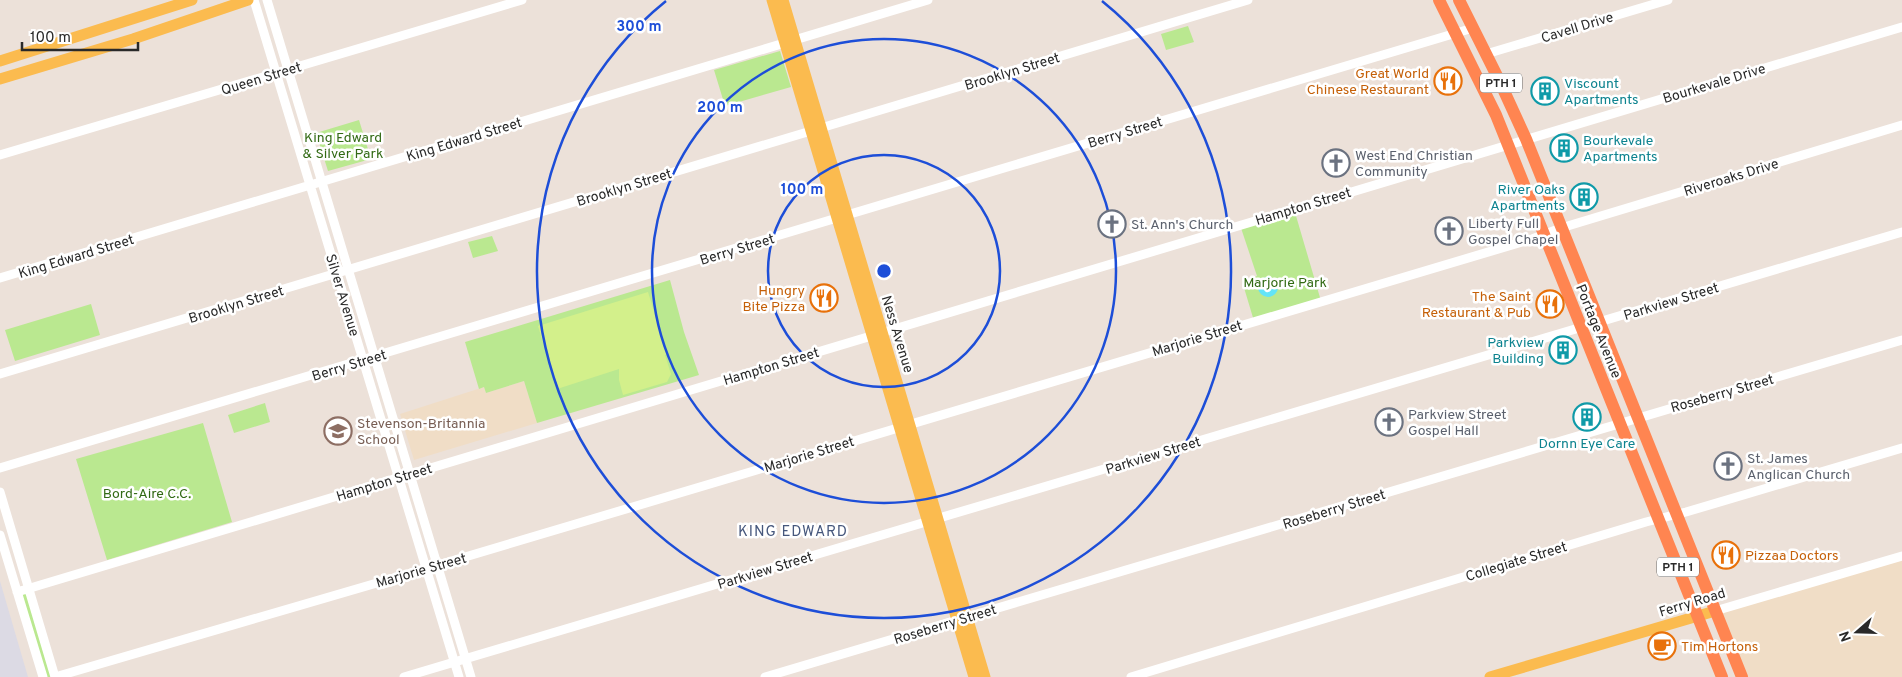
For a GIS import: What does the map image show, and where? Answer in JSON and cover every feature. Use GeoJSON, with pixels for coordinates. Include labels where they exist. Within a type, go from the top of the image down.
{"type":"FeatureCollection","features":[{"type":"Feature","properties":{"kind":"highway","name":"Portage Avenue"},"geometry":{"type":"LineString","coordinates":[[1439,0],[1483,86],[1508,145],[1722,677]]}},
{"type":"Feature","properties":{"kind":"highway","name":"Portage Avenue"},"geometry":{"type":"LineString","coordinates":[[1459,0],[1526,140],[1742,677]]}},
{"type":"Feature","properties":{"kind":"main road"},"geometry":{"type":"LineString","coordinates":[[0,61],[192,0]]}},
{"type":"Feature","properties":{"kind":"main road"},"geometry":{"type":"LineString","coordinates":[[0,79],[109,46],[248,0]]}},
{"type":"Feature","properties":{"kind":"main road","name":"Ness Avenue"},"geometry":{"type":"LineString","coordinates":[[772,0],[790,42]]}},
{"type":"Feature","properties":{"kind":"main road","name":"Ness Avenue"},"geometry":{"type":"LineString","coordinates":[[782,0],[790,42],[962,619],[974,677]]}},
{"type":"Feature","properties":{"kind":"main road","name":"Ferry Road"},"geometry":{"type":"LineString","coordinates":[[1490,677],[1715,611]]}},
{"type":"Feature","properties":{"kind":"main road","name":"Ness Avenue"},"geometry":{"type":"LineString","coordinates":[[962,619],[985,677]]}},
{"type":"Feature","properties":{"kind":"street","name":"Silver Avenue"},"geometry":{"type":"LineString","coordinates":[[254,0],[459,677]]}},
{"type":"Feature","properties":{"kind":"street","name":"Silver Avenue"},"geometry":{"type":"LineString","coordinates":[[267,0],[471,677]]}},
{"type":"Feature","properties":{"kind":"street","name":"Queen Street"},"geometry":{"type":"LineString","coordinates":[[0,155],[522,0]]}},
{"type":"Feature","properties":{"kind":"street","name":"King Edward Street"},"geometry":{"type":"LineString","coordinates":[[0,278],[928,0]]}},
{"type":"Feature","properties":{"kind":"street","name":"Brooklyn Street"},"geometry":{"type":"LineString","coordinates":[[0,374],[1248,0]]}},
{"type":"Feature","properties":{"kind":"street","name":"Cavell Drive"},"geometry":{"type":"LineString","coordinates":[[1486,54],[1668,0]]}},
{"type":"Feature","properties":{"kind":"street","name":"Bourkevale Drive"},"geometry":{"type":"LineString","coordinates":[[1526,140],[1902,27]]}},
{"type":"Feature","properties":{"kind":"street","name":"Berry Street"},"geometry":{"type":"LineString","coordinates":[[0,468],[1473,28]]}},
{"type":"Feature","properties":{"kind":"street","name":"Riveroaks Drive"},"geometry":{"type":"LineString","coordinates":[[1561,228],[1902,125]]}},
{"type":"Feature","properties":{"kind":"street","name":"Hampton Street"},"geometry":{"type":"LineString","coordinates":[[17,592],[1526,140]]}},
{"type":"Feature","properties":{"kind":"street","name":"Marjorie Street"},"geometry":{"type":"LineString","coordinates":[[55,677],[426,569],[1544,235],[1561,228]]}},
{"type":"Feature","properties":{"kind":"street","name":"Parkview Street"},"geometry":{"type":"LineString","coordinates":[[404,677],[1902,232]]}},
{"type":"Feature","properties":{"kind":"street","name":"Roseberry Street"},"geometry":{"type":"LineString","coordinates":[[765,677],[1902,340]]}},
{"type":"Feature","properties":{"kind":"street","name":"Collegiate Street"},"geometry":{"type":"LineString","coordinates":[[1131,677],[1902,448]]}},
{"type":"Feature","properties":{"kind":"street"},"geometry":{"type":"LineString","coordinates":[[0,492],[55,677]]}},
{"type":"Feature","properties":{"kind":"street"},"geometry":{"type":"LineString","coordinates":[[0,535],[43,677]]}},
{"type":"Feature","properties":{"kind":"street","name":"Ferry Road"},"geometry":{"type":"LineString","coordinates":[[1715,611],[1902,556]]}},
{"type":"Feature","properties":{"kind":"shaded area"},"geometry":{"type":"Polygon","coordinates":[[[524,381],[537,423],[414,460],[400,414],[484,387],[486,393],[524,381]]]}},
{"type":"Feature","properties":{"kind":"shaded area"},"geometry":{"type":"Polygon","coordinates":[[[1902,556],[1902,677],[1742,677],[1715,611],[1902,556]]]}},
{"type":"Feature","properties":{"kind":"shaded area"},"geometry":{"type":"Polygon","coordinates":[[[0,581],[28,677],[0,677],[0,581]]]}},
{"type":"Feature","properties":{"kind":"green space"},"geometry":{"type":"Polygon","coordinates":[[[1188,26],[1194,42],[1166,50],[1161,34],[1188,26]]]}},
{"type":"Feature","properties":{"kind":"green space"},"geometry":{"type":"Polygon","coordinates":[[[780,51],[791,87],[725,106],[714,70],[780,51]]]}},
{"type":"Feature","properties":{"kind":"green space","name":"King Edward & Silver Park"},"geometry":{"type":"Polygon","coordinates":[[[359,120],[371,159],[328,171],[316,133],[359,120]]]}},
{"type":"Feature","properties":{"kind":"green space","name":"Marjorie Park"},"geometry":{"type":"Polygon","coordinates":[[[1294,209],[1321,301],[1254,321],[1242,281],[1257,276],[1240,225],[1294,209]]]}},
{"type":"Feature","properties":{"kind":"green space"},"geometry":{"type":"Polygon","coordinates":[[[492,236],[498,251],[473,258],[468,242],[492,236]]]}},
{"type":"Feature","properties":{"kind":"green space"},"geometry":{"type":"Polygon","coordinates":[[[670,280],[684,332],[699,375],[537,423],[524,381],[486,393],[484,387],[479,389],[465,342],[670,280]]]}},
{"type":"Feature","properties":{"kind":"green space"},"geometry":{"type":"Polygon","coordinates":[[[648,292],[667,354],[665,355],[671,374],[667,382],[623,395],[619,380],[619,369],[557,389],[538,326],[648,292]]]}},
{"type":"Feature","properties":{"kind":"green space"},"geometry":{"type":"Polygon","coordinates":[[[91,304],[100,335],[15,361],[5,330],[91,304]]]}},
{"type":"Feature","properties":{"kind":"green space"},"geometry":{"type":"Polygon","coordinates":[[[265,403],[270,422],[234,433],[228,415],[265,403]]]}},
{"type":"Feature","properties":{"kind":"green space","name":"Bord-Aire C.C."},"geometry":{"type":"Polygon","coordinates":[[[203,423],[232,522],[107,560],[76,459],[203,423]]]}},
{"type":"Feature","properties":{"kind":"green space"},"geometry":{"type":"Polygon","coordinates":[[[29,588],[55,677],[43,677],[17,592],[29,588]]]}},
{"type":"Feature","properties":{"kind":"water"},"geometry":{"type":"Polygon","coordinates":[[[1268,277],[1275,280],[1278,287],[1275,294],[1268,297],[1261,294],[1258,287],[1261,280],[1268,277]]]}},
{"type":"Feature","properties":{"kind":"place","name":"Great World Chinese Restaurant"},"geometry":{"type":"Point","coordinates":[1448,81]}},
{"type":"Feature","properties":{"kind":"place","name":"Viscount Apartments"},"geometry":{"type":"Point","coordinates":[1545,91]}},
{"type":"Feature","properties":{"kind":"place","name":"Bourkevale Apartments"},"geometry":{"type":"Point","coordinates":[1564,148]}},
{"type":"Feature","properties":{"kind":"place","name":"West End Christian Community"},"geometry":{"type":"Point","coordinates":[1336,163]}},
{"type":"Feature","properties":{"kind":"place","name":"River Oaks Apartments"},"geometry":{"type":"Point","coordinates":[1584,197]}},
{"type":"Feature","properties":{"kind":"place","name":"St. Ann's Church"},"geometry":{"type":"Point","coordinates":[1112,224]}},
{"type":"Feature","properties":{"kind":"place","name":"Liberty Full Gospel Chapel"},"geometry":{"type":"Point","coordinates":[1449,231]}},
{"type":"Feature","properties":{"kind":"place","name":"Hungry Bite Pizza"},"geometry":{"type":"Point","coordinates":[824,298]}},
{"type":"Feature","properties":{"kind":"place","name":"The Saint Restaurant & Pub"},"geometry":{"type":"Point","coordinates":[1550,304]}},
{"type":"Feature","properties":{"kind":"place","name":"Parkview Building"},"geometry":{"type":"Point","coordinates":[1563,350]}},
{"type":"Feature","properties":{"kind":"place","name":"Dornn Eye Care"},"geometry":{"type":"Point","coordinates":[1587,417]}},
{"type":"Feature","properties":{"kind":"place","name":"Parkview Street Gospel Hall"},"geometry":{"type":"Point","coordinates":[1389,422]}},
{"type":"Feature","properties":{"kind":"place","name":"Stevenson-Britannia School"},"geometry":{"type":"Point","coordinates":[338,431]}},
{"type":"Feature","properties":{"kind":"place","name":"St. James Anglican Church"},"geometry":{"type":"Point","coordinates":[1728,466]}},
{"type":"Feature","properties":{"kind":"place","name":"Pizzaa Doctors"},"geometry":{"type":"Point","coordinates":[1726,555]}},
{"type":"Feature","properties":{"kind":"place","name":"Tim Hortons"},"geometry":{"type":"Point","coordinates":[1662,646]}},
{"type":"Feature","properties":{"kind":"district","name":"KING EDWARD"},"geometry":{"type":"Point","coordinates":[793,531]}}]}
